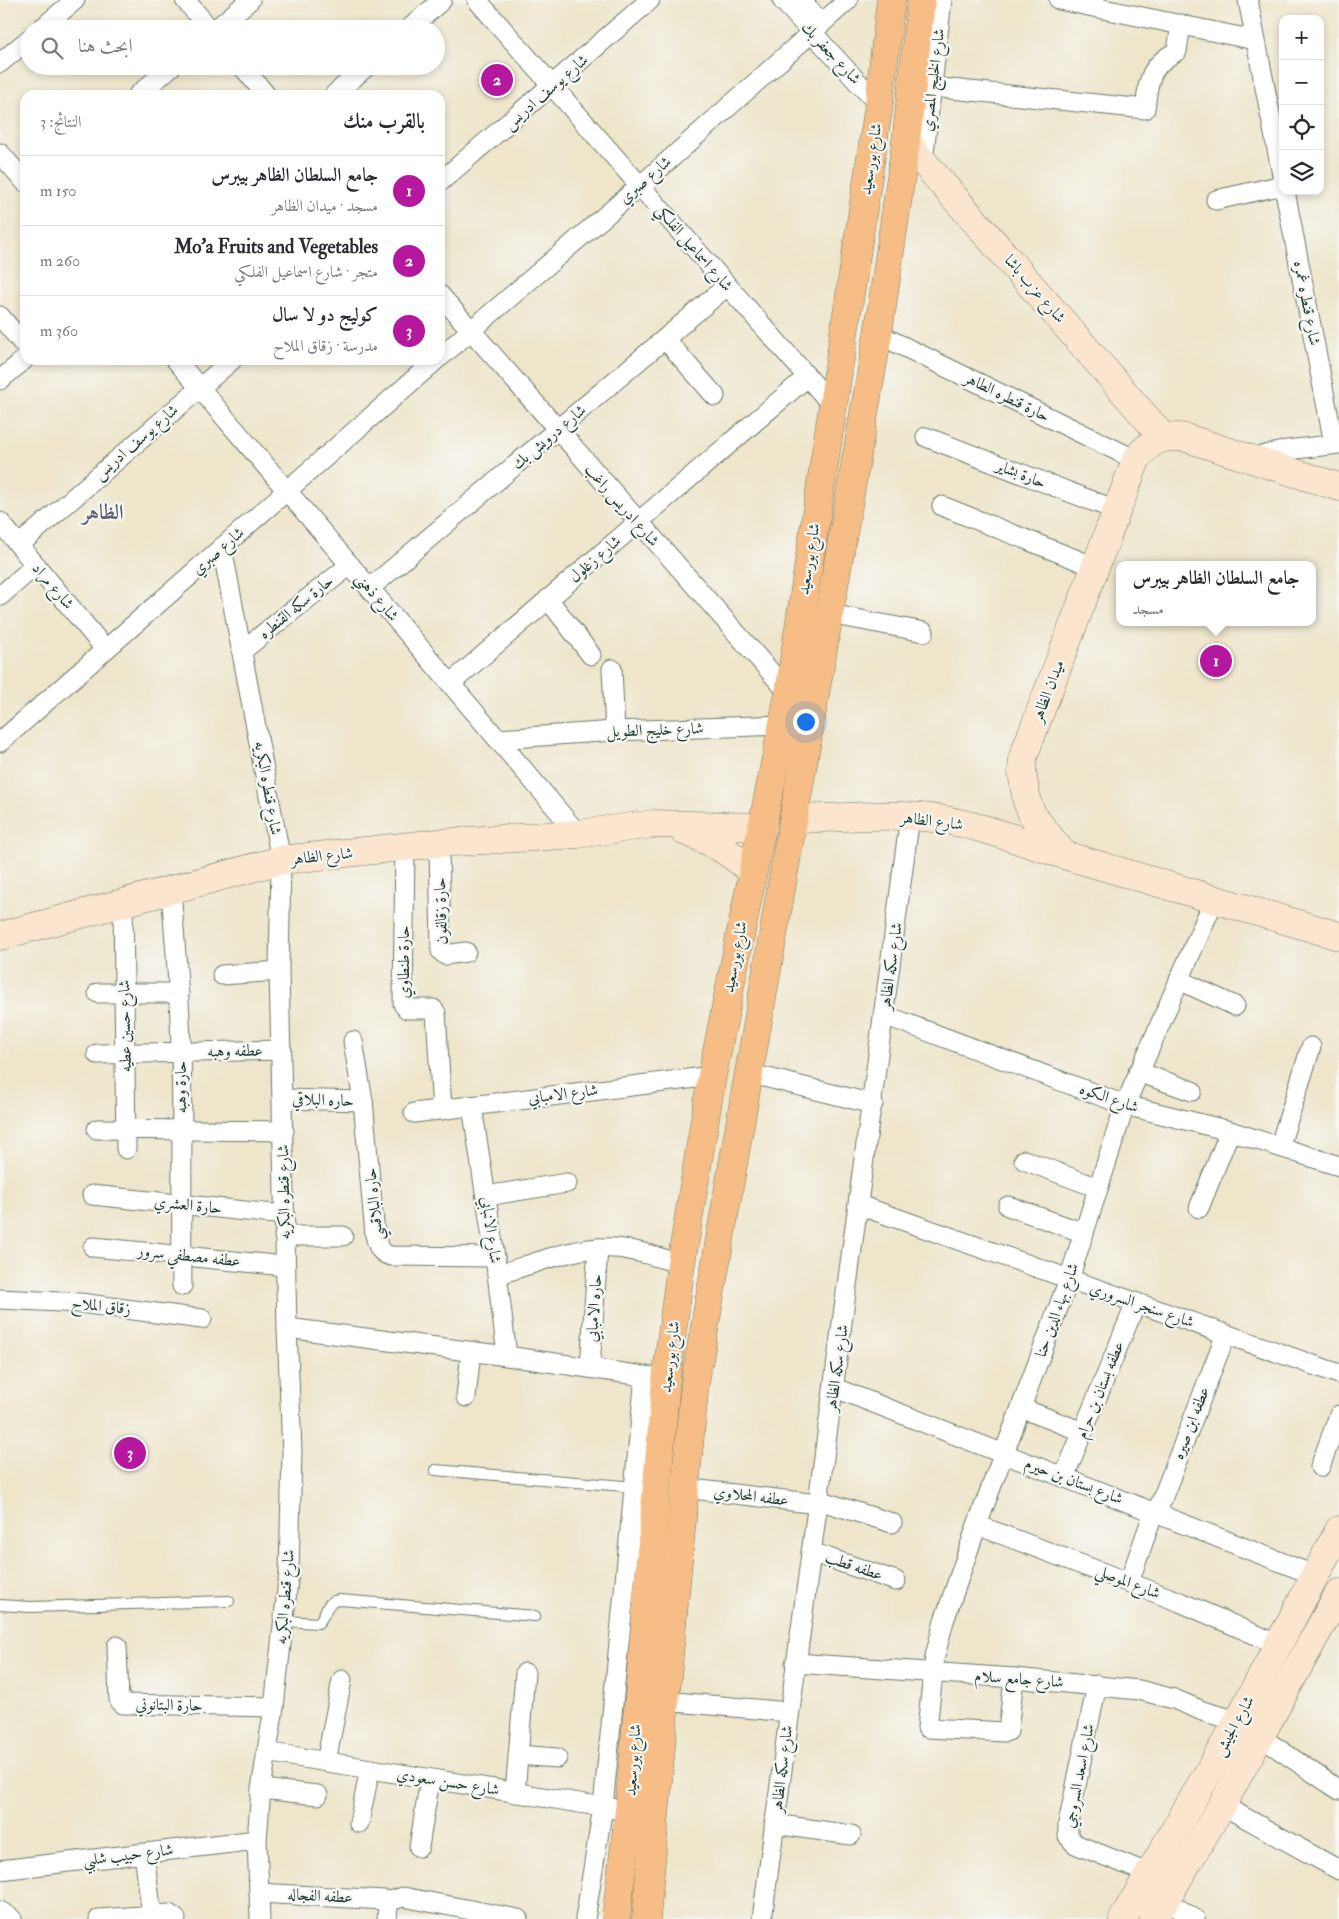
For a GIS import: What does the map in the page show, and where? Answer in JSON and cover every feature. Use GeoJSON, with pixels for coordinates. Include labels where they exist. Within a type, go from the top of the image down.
{"type":"FeatureCollection","features":[{"type":"Feature","properties":{"kind":"main road","name":"شارع بورسعيد"},"geometry":{"type":"LineString","coordinates":[[616,1919],[616,1809],[656,1378],[682,1264],[712,1076],[789,694],[879,105],[891,0]]}},
{"type":"Feature","properties":{"kind":"main road","name":"شارع بورسعيد"},"geometry":{"type":"LineString","coordinates":[[646,1919],[664,1701],[696,1382],[748,1073],[795,819],[878,334],[915,151],[921,0]]}},
{"type":"Feature","properties":{"kind":"main road","name":"شارع عزب باشا"},"geometry":{"type":"LineString","coordinates":[[915,151],[1163,437]]}},
{"type":"Feature","properties":{"kind":"main road"},"geometry":{"type":"LineString","coordinates":[[1163,437],[1186,438],[1339,487]]}},
{"type":"Feature","properties":{"kind":"main road","name":"ميدان الظاهر"},"geometry":{"type":"LineString","coordinates":[[1064,855],[1033,816],[1027,802],[1023,787],[1023,757],[1136,460],[1152,442],[1163,437]]}},
{"type":"Feature","properties":{"kind":"main road","name":"شارع الظاهر"},"geometry":{"type":"LineString","coordinates":[[795,819],[910,816],[968,825],[1064,855]]}},
{"type":"Feature","properties":{"kind":"main road","name":"شارع الظاهر"},"geometry":{"type":"LineString","coordinates":[[0,936],[281,860],[439,844],[578,834],[653,824],[763,827]]}},
{"type":"Feature","properties":{"kind":"main road","name":"شارع الظاهر"},"geometry":{"type":"LineString","coordinates":[[653,824],[697,836],[718,845],[737,857],[752,872]]}},
{"type":"Feature","properties":{"kind":"main road"},"geometry":{"type":"LineString","coordinates":[[1064,855],[1339,936]]}},
{"type":"Feature","properties":{"kind":"main road","name":"شارع الجيش"},"geometry":{"type":"LineString","coordinates":[[1160,1909],[1222,1805],[1277,1644],[1339,1530]]}},
{"type":"Feature","properties":{"kind":"main road","name":"شارع الجيش"},"geometry":{"type":"LineString","coordinates":[[1123,1919],[1150,1874],[1339,1593]]}},
{"type":"Feature","properties":{"kind":"street"},"geometry":{"type":"LineString","coordinates":[[52,20],[75,0]]}},
{"type":"Feature","properties":{"kind":"street"},"geometry":{"type":"LineString","coordinates":[[185,0],[202,20]]}},
{"type":"Feature","properties":{"kind":"street"},"geometry":{"type":"LineString","coordinates":[[227,20],[250,0]]}},
{"type":"Feature","properties":{"kind":"street"},"geometry":{"type":"LineString","coordinates":[[419,20],[442,0]]}},
{"type":"Feature","properties":{"kind":"street","name":"شارع اسماعيل الفلكي"},"geometry":{"type":"LineString","coordinates":[[477,0],[833,406]]}},
{"type":"Feature","properties":{"kind":"street","name":"شارع يوسف ادريس"},"geometry":{"type":"LineString","coordinates":[[445,178],[650,0]]}},
{"type":"Feature","properties":{"kind":"street","name":"شارع جعفر بك"},"geometry":{"type":"LineString","coordinates":[[782,0],[816,27]]}},
{"type":"Feature","properties":{"kind":"street","name":"شارع جعفر بك"},"geometry":{"type":"LineString","coordinates":[[801,0],[816,27],[879,105]]}},
{"type":"Feature","properties":{"kind":"street","name":"شارع صبري"},"geometry":{"type":"LineString","coordinates":[[445,352],[640,186],[848,0]]}},
{"type":"Feature","properties":{"kind":"street","name":"شارع الخليج المصري"},"geometry":{"type":"LineString","coordinates":[[915,151],[932,88],[942,0]]}},
{"type":"Feature","properties":{"kind":"street"},"geometry":{"type":"LineString","coordinates":[[1059,0],[1255,40]]}},
{"type":"Feature","properties":{"kind":"street"},"geometry":{"type":"LineString","coordinates":[[1248,0],[1279,160]]}},
{"type":"Feature","properties":{"kind":"street"},"geometry":{"type":"LineString","coordinates":[[932,88],[1145,110],[1150,75],[1160,61],[1177,51],[1181,24]]}},
{"type":"Feature","properties":{"kind":"street"},"geometry":{"type":"LineString","coordinates":[[0,63],[20,46]]}},
{"type":"Feature","properties":{"kind":"street"},"geometry":{"type":"LineString","coordinates":[[144,90],[161,75]]}},
{"type":"Feature","properties":{"kind":"street"},"geometry":{"type":"LineString","coordinates":[[249,75],[262,90]]}},
{"type":"Feature","properties":{"kind":"street"},"geometry":{"type":"LineString","coordinates":[[340,90],[356,75]]}},
{"type":"Feature","properties":{"kind":"street"},"geometry":{"type":"LineString","coordinates":[[0,153],[20,176]]}},
{"type":"Feature","properties":{"kind":"street"},"geometry":{"type":"LineString","coordinates":[[1216,200],[1279,186]]}},
{"type":"Feature","properties":{"kind":"street","name":"شارع قنطره غمره"},"geometry":{"type":"LineString","coordinates":[[1286,195],[1337,444]]}},
{"type":"Feature","properties":{"kind":"street","name":"شارع درويش بك"},"geometry":{"type":"LineString","coordinates":[[370,588],[727,286]]}},
{"type":"Feature","properties":{"kind":"street","name":"شارع ادريس راغب"},"geometry":{"type":"LineString","coordinates":[[445,301],[556,430],[789,694]]}},
{"type":"Feature","properties":{"kind":"street"},"geometry":{"type":"LineString","coordinates":[[0,316],[20,340]]}},
{"type":"Feature","properties":{"kind":"street","name":"حارة قنطره الطاهر"},"geometry":{"type":"LineString","coordinates":[[878,334],[1136,460]]}},
{"type":"Feature","properties":{"kind":"street"},"geometry":{"type":"LineString","coordinates":[[664,339],[715,396]]}},
{"type":"Feature","properties":{"kind":"street"},"geometry":{"type":"LineString","coordinates":[[0,380],[20,363]]}},
{"type":"Feature","properties":{"kind":"street","name":"شارع ذهني"},"geometry":{"type":"LineString","coordinates":[[180,365],[578,834]]}},
{"type":"Feature","properties":{"kind":"street","name":"شارع يوسف ادريس"},"geometry":{"type":"LineString","coordinates":[[19,545],[226,365]]}},
{"type":"Feature","properties":{"kind":"street","name":"شارع صبري"},"geometry":{"type":"LineString","coordinates":[[0,742],[430,365]]}},
{"type":"Feature","properties":{"kind":"street","name":"شارع زغلول"},"geometry":{"type":"LineString","coordinates":[[450,683],[807,377]]}},
{"type":"Feature","properties":{"kind":"street","name":"حارة بشاير"},"geometry":{"type":"LineString","coordinates":[[926,437],[1116,510]]}},
{"type":"Feature","properties":{"kind":"street"},"geometry":{"type":"LineString","coordinates":[[1253,458],[1287,450],[1337,444]]}},
{"type":"Feature","properties":{"kind":"street"},"geometry":{"type":"LineString","coordinates":[[942,506],[1095,567]]}},
{"type":"Feature","properties":{"kind":"street","name":"شارع مراد"},"geometry":{"type":"LineString","coordinates":[[0,522],[105,649]]}},
{"type":"Feature","properties":{"kind":"street","name":"شارع قنطره البكريه"},"geometry":{"type":"LineString","coordinates":[[222,548],[243,650],[281,860],[279,971],[284,1131],[284,1236],[292,1452],[289,1572],[274,1707],[261,1789],[257,1840],[260,1919]]}},
{"type":"Feature","properties":{"kind":"street","name":"حارة سكه القنطره"},"geometry":{"type":"LineString","coordinates":[[243,650],[350,564]]}},
{"type":"Feature","properties":{"kind":"street"},"geometry":{"type":"LineString","coordinates":[[0,596],[36,565]]}},
{"type":"Feature","properties":{"kind":"street"},"geometry":{"type":"LineString","coordinates":[[548,599],[592,655]]}},
{"type":"Feature","properties":{"kind":"street"},"geometry":{"type":"LineString","coordinates":[[830,614],[924,632]]}},
{"type":"Feature","properties":{"kind":"street"},"geometry":{"type":"LineString","coordinates":[[612,669],[615,731]]}},
{"type":"Feature","properties":{"kind":"street"},"geometry":{"type":"LineString","coordinates":[[789,694],[814,701]]}},
{"type":"Feature","properties":{"kind":"street","name":"شارع خليج الطويل"},"geometry":{"type":"LineString","coordinates":[[498,739],[615,731],[783,725],[810,731]]}},
{"type":"Feature","properties":{"kind":"street","name":"شارع سكه الظاهر"},"geometry":{"type":"LineString","coordinates":[[762,1919],[795,1663],[860,1205],[910,816]]}},
{"type":"Feature","properties":{"kind":"street","name":"حارة زقالفون"},"geometry":{"type":"LineString","coordinates":[[439,844],[441,952],[445,955],[466,952]]}},
{"type":"Feature","properties":{"kind":"street","name":"حارة طنطاوي"},"geometry":{"type":"LineString","coordinates":[[405,847],[403,1004],[407,1009],[429,1008],[433,1009],[436,1013],[442,1110]]}},
{"type":"Feature","properties":{"kind":"street","name":"حارة وهبه"},"geometry":{"type":"LineString","coordinates":[[171,890],[179,993],[181,1052],[180,1204],[182,1286]]}},
{"type":"Feature","properties":{"kind":"street","name":"شارع بهاء الدين حنا"},"geometry":{"type":"LineString","coordinates":[[1014,1678],[1008,1731],[927,1728],[932,1673],[944,1621],[977,1525],[1069,1279],[1125,1105],[1214,900]]}},
{"type":"Feature","properties":{"kind":"street","name":"شارع حسين عطيه"},"geometry":{"type":"LineString","coordinates":[[123,902],[126,1149]]}},
{"type":"Feature","properties":{"kind":"street"},"geometry":{"type":"LineString","coordinates":[[222,975],[279,971]]}},
{"type":"Feature","properties":{"kind":"street"},"geometry":{"type":"LineString","coordinates":[[1178,980],[1235,1006]]}},
{"type":"Feature","properties":{"kind":"street"},"geometry":{"type":"LineString","coordinates":[[98,993],[179,993]]}},
{"type":"Feature","properties":{"kind":"street","name":"شارع الكوه"},"geometry":{"type":"LineString","coordinates":[[884,1015],[1125,1105],[1230,1130],[1339,1166]]}},
{"type":"Feature","properties":{"kind":"street","name":"حاره البلاقسي"},"geometry":{"type":"LineString","coordinates":[[353,1041],[363,1101],[375,1234],[379,1250],[391,1256],[496,1266]]}},
{"type":"Feature","properties":{"kind":"street"},"geometry":{"type":"LineString","coordinates":[[1280,1145],[1311,1047]]}},
{"type":"Feature","properties":{"kind":"street","name":"عطفه وهبه"},"geometry":{"type":"LineString","coordinates":[[97,1054],[282,1050]]}},
{"type":"Feature","properties":{"kind":"street"},"geometry":{"type":"LineString","coordinates":[[1138,1072],[1192,1090]]}},
{"type":"Feature","properties":{"kind":"street"},"geometry":{"type":"LineString","coordinates":[[748,1073],[873,1104]]}},
{"type":"Feature","properties":{"kind":"street","name":"شارع الامبابي"},"geometry":{"type":"LineString","coordinates":[[414,1113],[712,1076]]}},
{"type":"Feature","properties":{"kind":"street","name":"حاره البلاقي"},"geometry":{"type":"LineString","coordinates":[[283,1099],[363,1101]]}},
{"type":"Feature","properties":{"kind":"street","name":"شارع الانبابي"},"geometry":{"type":"LineString","coordinates":[[472,1106],[496,1266],[507,1356]]}},
{"type":"Feature","properties":{"kind":"street"},"geometry":{"type":"LineString","coordinates":[[97,1129],[284,1131]]}},
{"type":"Feature","properties":{"kind":"street"},"geometry":{"type":"LineString","coordinates":[[1199,1208],[1230,1130]]}},
{"type":"Feature","properties":{"kind":"street"},"geometry":{"type":"LineString","coordinates":[[1024,1160],[1098,1188]]}},
{"type":"Feature","properties":{"kind":"street"},"geometry":{"type":"LineString","coordinates":[[486,1196],[567,1183]]}},
{"type":"Feature","properties":{"kind":"street","name":"حارة العشري"},"geometry":{"type":"LineString","coordinates":[[92,1195],[284,1215]]}},
{"type":"Feature","properties":{"kind":"street","name":"شارع سنجر السروري"},"geometry":{"type":"LineString","coordinates":[[860,1205],[1339,1374]]}},
{"type":"Feature","properties":{"kind":"street"},"geometry":{"type":"LineString","coordinates":[[1008,1206],[1084,1233]]}},
{"type":"Feature","properties":{"kind":"street"},"geometry":{"type":"LineString","coordinates":[[284,1236],[343,1236]]}},
{"type":"Feature","properties":{"kind":"street","name":"عطفه مصطفي سرور"},"geometry":{"type":"LineString","coordinates":[[93,1247],[285,1266]]}},
{"type":"Feature","properties":{"kind":"street"},"geometry":{"type":"LineString","coordinates":[[496,1266],[578,1250],[598,1248],[616,1248],[682,1264]]}},
{"type":"Feature","properties":{"kind":"street","name":"حاره الامبابي"},"geometry":{"type":"LineString","coordinates":[[590,1368],[598,1248]]}},
{"type":"Feature","properties":{"kind":"street","name":"زقاق الملاح"},"geometry":{"type":"LineString","coordinates":[[0,1299],[80,1303],[202,1319]]}},
{"type":"Feature","properties":{"kind":"street","name":"عطفه بستان بن حرام"},"geometry":{"type":"LineString","coordinates":[[1064,1477],[1136,1303]]}},
{"type":"Feature","properties":{"kind":"street"},"geometry":{"type":"LineString","coordinates":[[287,1328],[507,1356],[656,1378]]}},
{"type":"Feature","properties":{"kind":"street","name":"عطفه ابن صيره"},"geometry":{"type":"LineString","coordinates":[[1129,1582],[1226,1334]]}},
{"type":"Feature","properties":{"kind":"street"},"geometry":{"type":"LineString","coordinates":[[466,1397],[471,1352]]}},
{"type":"Feature","properties":{"kind":"street","name":"شارع بورسعيد"},"geometry":{"type":"LineString","coordinates":[[585,1919],[616,1809],[636,1488],[656,1378]]}},
{"type":"Feature","properties":{"kind":"street","name":"شارع بستان بن حيرم"},"geometry":{"type":"LineString","coordinates":[[835,1388],[1314,1575]]}},
{"type":"Feature","properties":{"kind":"street"},"geometry":{"type":"LineString","coordinates":[[1021,1408],[1083,1432]]}},
{"type":"Feature","properties":{"kind":"street"},"geometry":{"type":"LineString","coordinates":[[1320,1466],[1339,1415]]}},
{"type":"Feature","properties":{"kind":"street","name":"عطفه المحلاوي"},"geometry":{"type":"LineString","coordinates":[[684,1488],[818,1502],[892,1523]]}},
{"type":"Feature","properties":{"kind":"street","name":"شارع الموصلي"},"geometry":{"type":"LineString","coordinates":[[977,1525],[1129,1582],[1277,1644]]}},
{"type":"Feature","properties":{"kind":"street","name":"عطفه قطب"},"geometry":{"type":"LineString","coordinates":[[811,1552],[896,1581]]}},
{"type":"Feature","properties":{"kind":"street","name":"حارة البتانوني"},"geometry":{"type":"LineString","coordinates":[[117,1646],[119,1700],[123,1704],[274,1707]]}},
{"type":"Feature","properties":{"kind":"street","name":"شارع جامع سلام"},"geometry":{"type":"LineString","coordinates":[[795,1663],[1014,1678],[1139,1690],[1174,1699],[1248,1728],[1339,1790]]}},
{"type":"Feature","properties":{"kind":"street"},"geometry":{"type":"LineString","coordinates":[[515,1793],[525,1673]]}},
{"type":"Feature","properties":{"kind":"street"},"geometry":{"type":"LineString","coordinates":[[326,1762],[342,1680]]}},
{"type":"Feature","properties":{"kind":"street","name":"شارع اسعد السروجي"},"geometry":{"type":"LineString","coordinates":[[1097,1685],[1068,1824],[1068,1836],[1075,1844],[1150,1874]]}},
{"type":"Feature","properties":{"kind":"street"},"geometry":{"type":"LineString","coordinates":[[664,1701],[789,1712]]}},
{"type":"Feature","properties":{"kind":"street","name":"شارع حسن سعودي"},"geometry":{"type":"LineString","coordinates":[[266,1752],[616,1809]]}},
{"type":"Feature","properties":{"kind":"street"},"geometry":{"type":"LineString","coordinates":[[518,1755],[557,1758]]}},
{"type":"Feature","properties":{"kind":"street"},"geometry":{"type":"LineString","coordinates":[[359,1823],[370,1769]]}},
{"type":"Feature","properties":{"kind":"street"},"geometry":{"type":"LineString","coordinates":[[419,1847],[430,1779]]}},
{"type":"Feature","properties":{"kind":"street"},"geometry":{"type":"LineString","coordinates":[[261,1789],[318,1795]]}},
{"type":"Feature","properties":{"kind":"street"},"geometry":{"type":"LineString","coordinates":[[1222,1805],[1339,1870]]}},
{"type":"Feature","properties":{"kind":"street"},"geometry":{"type":"LineString","coordinates":[[774,1824],[851,1836]]}},
{"type":"Feature","properties":{"kind":"street","name":"شارع حبيب شلبي"},"geometry":{"type":"LineString","coordinates":[[0,1870],[257,1840]]}},
{"type":"Feature","properties":{"kind":"street"},"geometry":{"type":"LineString","coordinates":[[144,1854],[152,1915]]}},
{"type":"Feature","properties":{"kind":"street","name":"عطفه الفجاله"},"geometry":{"type":"LineString","coordinates":[[259,1893],[385,1907],[403,1898],[472,1915],[518,1919]]}},
{"type":"Feature","properties":{"kind":"street"},"geometry":{"type":"LineString","coordinates":[[1160,1909],[1195,1919]]}},
{"type":"Feature","properties":{"kind":"street"},"geometry":{"type":"LineString","coordinates":[[0,1911],[12,1919]]}},
{"type":"Feature","properties":{"kind":"street"},"geometry":{"type":"LineString","coordinates":[[99,1919],[169,1914],[176,1919]]}},
{"type":"Feature","properties":{"kind":"lane"},"geometry":{"type":"LineString","coordinates":[[435,1470],[636,1488]]}},
{"type":"Feature","properties":{"kind":"lane"},"geometry":{"type":"LineString","coordinates":[[284,1621],[318,1623],[324,1618],[328,1604],[333,1600],[535,1616]]}},
{"type":"Feature","properties":{"kind":"lane"},"geometry":{"type":"LineString","coordinates":[[0,1605],[30,1607],[229,1601]]}},
{"type":"Feature","properties":{"kind":"place","name":"Mo’a Fruits and Vegetables"},"geometry":{"type":"Point","coordinates":[497,80]}},
{"type":"Feature","properties":{"kind":"place","name":"جامع السلطان الظاهر بيبرس"},"geometry":{"type":"Point","coordinates":[1216,661]}},
{"type":"Feature","properties":{"kind":"place","name":"كوليج دو لا سال"},"geometry":{"type":"Point","coordinates":[130,1453]}},
{"type":"Feature","properties":{"kind":"district","name":"الظاهر"},"geometry":{"type":"Point","coordinates":[103,512]}}]}
